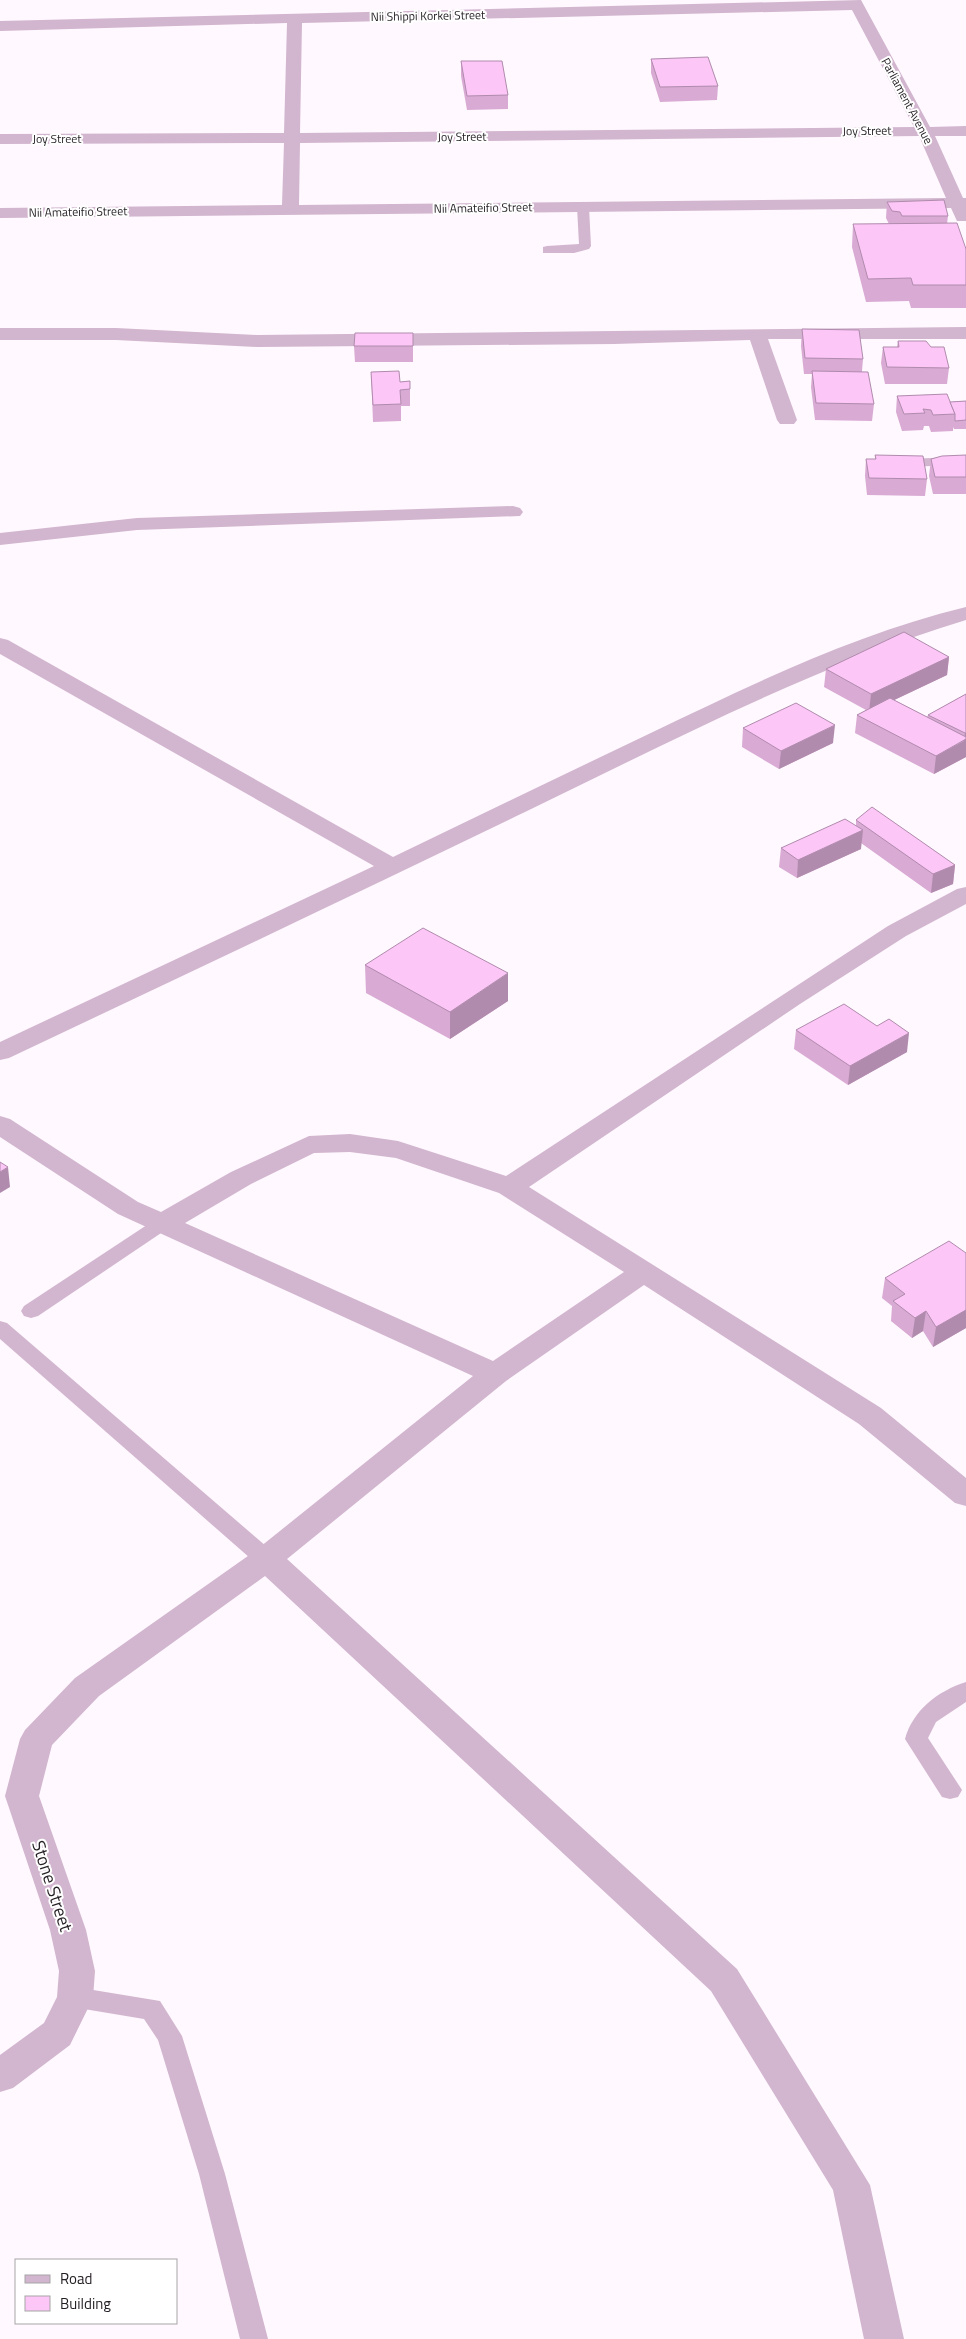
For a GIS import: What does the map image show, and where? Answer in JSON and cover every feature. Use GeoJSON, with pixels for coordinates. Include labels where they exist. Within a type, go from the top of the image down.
{"type":"FeatureCollection","features":[{"type":"Feature","properties":{"kind":"street","name":"Nii Shippi Korkei Street"},"geometry":{"type":"LineString","coordinates":[[0,26],[295,19],[531,7],[855,3]]}},
{"type":"Feature","properties":{"kind":"street","name":"Parliament Avenue"},"geometry":{"type":"LineString","coordinates":[[855,3],[924,130],[961,203],[966,222]]}},
{"type":"Feature","properties":{"kind":"street"},"geometry":{"type":"LineString","coordinates":[[290,210],[295,19]]}},
{"type":"Feature","properties":{"kind":"street","name":"Joy Street"},"geometry":{"type":"LineString","coordinates":[[0,139],[292,138],[966,130]]}},
{"type":"Feature","properties":{"kind":"street","name":"Nii Amateifio Street"},"geometry":{"type":"LineString","coordinates":[[0,213],[961,203]]}},
{"type":"Feature","properties":{"kind":"street"},"geometry":{"type":"LineString","coordinates":[[0,334],[116,334],[257,341],[614,338],[757,334],[966,334]]}},
{"type":"Feature","properties":{"kind":"street"},"geometry":{"type":"LineString","coordinates":[[757,334],[787,420]]}},
{"type":"Feature","properties":{"kind":"street"},"geometry":{"type":"LineString","coordinates":[[0,539],[136,524],[513,512]]}},
{"type":"Feature","properties":{"kind":"street"},"geometry":{"type":"LineString","coordinates":[[0,1052],[393,867],[790,676],[916,627],[966,613]]}},
{"type":"Feature","properties":{"kind":"street"},"geometry":{"type":"LineString","coordinates":[[0,645],[393,867]]}},
{"type":"Feature","properties":{"kind":"street"},"geometry":{"type":"LineString","coordinates":[[509,1187],[808,988],[898,931],[965,895]]}},
{"type":"Feature","properties":{"kind":"street"},"geometry":{"type":"LineString","coordinates":[[0,1125],[128,1208],[494,1374]]}},
{"type":"Feature","properties":{"kind":"street"},"geometry":{"type":"LineString","coordinates":[[163,1223],[241,1178],[309,1145],[350,1143],[398,1150],[509,1187],[870,1416],[966,1494]]}},
{"type":"Feature","properties":{"kind":"street","name":"Stone Street"},"geometry":{"type":"LineString","coordinates":[[0,2076],[57,2034],[75,1998],[78,1971],[68,1930],[22,1796],[37,1739],[87,1687],[266,1559],[494,1374],[644,1272]]}},
{"type":"Feature","properties":{"kind":"street"},"geometry":{"type":"LineString","coordinates":[[266,1559],[724,1980],[851,2185],[884,2339]]}},
{"type":"Feature","properties":{"kind":"lane"},"geometry":{"type":"LineString","coordinates":[[547,250],[574,249],[585,246],[583,207]]}},
{"type":"Feature","properties":{"kind":"lane"},"geometry":{"type":"LineString","coordinates":[[887,463],[966,462]]}},
{"type":"Feature","properties":{"kind":"lane"},"geometry":{"type":"LineString","coordinates":[[31,1311],[163,1223]]}},
{"type":"Feature","properties":{"kind":"lane"},"geometry":{"type":"LineString","coordinates":[[0,1328],[266,1559]]}},
{"type":"Feature","properties":{"kind":"lane"},"geometry":{"type":"LineString","coordinates":[[950,1790],[916,1739],[918,1727],[925,1717],[966,1691]]}},
{"type":"Feature","properties":{"kind":"lane"},"geometry":{"type":"LineString","coordinates":[[75,1998],[151,2010],[169,2036],[212,2174],[254,2339]]}},
{"type":"Feature","properties":{"kind":"building"},"geometry":{"type":"Polygon","coordinates":[[[708,57],[718,86],[660,87],[651,59],[708,57]]]}},
{"type":"Feature","properties":{"kind":"building"},"geometry":{"type":"Polygon","coordinates":[[[461,61],[502,61],[508,95],[467,96],[461,61]]]}},
{"type":"Feature","properties":{"kind":"building"},"geometry":{"type":"Polygon","coordinates":[[[944,200],[948,216],[902,216],[900,212],[892,211],[887,202],[944,200]]]}},
{"type":"Feature","properties":{"kind":"building"},"geometry":{"type":"Polygon","coordinates":[[[957,223],[966,249],[966,285],[913,285],[911,278],[868,279],[853,224],[957,223]]]}},
{"type":"Feature","properties":{"kind":"building"},"geometry":{"type":"Polygon","coordinates":[[[802,329],[859,330],[863,359],[805,358],[802,329]]]}},
{"type":"Feature","properties":{"kind":"building"},"geometry":{"type":"Polygon","coordinates":[[[355,333],[413,333],[413,346],[354,346],[355,333]]]}},
{"type":"Feature","properties":{"kind":"building"},"geometry":{"type":"Polygon","coordinates":[[[898,341],[926,341],[931,347],[944,347],[949,368],[887,367],[883,347],[899,347],[898,341]]]}},
{"type":"Feature","properties":{"kind":"building"},"geometry":{"type":"Polygon","coordinates":[[[399,371],[400,382],[410,381],[410,389],[400,390],[401,404],[373,405],[371,372],[399,371]]]}},
{"type":"Feature","properties":{"kind":"building"},"geometry":{"type":"Polygon","coordinates":[[[812,371],[868,372],[874,404],[816,403],[812,371]]]}},
{"type":"Feature","properties":{"kind":"building"},"geometry":{"type":"Polygon","coordinates":[[[947,394],[955,414],[933,415],[931,410],[923,409],[925,413],[904,414],[897,396],[947,394]]]}},
{"type":"Feature","properties":{"kind":"building"},"geometry":{"type":"Polygon","coordinates":[[[966,401],[966,420],[955,421],[955,414],[950,402],[966,401]]]}},
{"type":"Feature","properties":{"kind":"building"},"geometry":{"type":"Polygon","coordinates":[[[875,455],[923,456],[927,479],[869,478],[866,459],[876,459],[875,455]]]}},
{"type":"Feature","properties":{"kind":"building"},"geometry":{"type":"Polygon","coordinates":[[[966,455],[966,477],[935,477],[931,459],[942,456],[966,455]]]}},
{"type":"Feature","properties":{"kind":"building"},"geometry":{"type":"Polygon","coordinates":[[[904,632],[949,657],[871,694],[826,669],[904,632]]]}},
{"type":"Feature","properties":{"kind":"building"},"geometry":{"type":"Polygon","coordinates":[[[966,694],[966,733],[928,715],[966,694]]]}},
{"type":"Feature","properties":{"kind":"building"},"geometry":{"type":"Polygon","coordinates":[[[890,698],[966,737],[966,739],[936,756],[857,715],[890,698]]]}},
{"type":"Feature","properties":{"kind":"building"},"geometry":{"type":"Polygon","coordinates":[[[796,703],[835,725],[781,751],[743,728],[796,703]]]}},
{"type":"Feature","properties":{"kind":"building"},"geometry":{"type":"Polygon","coordinates":[[[872,807],[955,865],[933,874],[856,820],[872,807]]]}},
{"type":"Feature","properties":{"kind":"building"},"geometry":{"type":"Polygon","coordinates":[[[845,819],[863,830],[798,860],[781,848],[845,819]]]}},
{"type":"Feature","properties":{"kind":"building"},"geometry":{"type":"Polygon","coordinates":[[[423,928],[508,973],[450,1012],[365,965],[423,928]]]}},
{"type":"Feature","properties":{"kind":"building"},"geometry":{"type":"Polygon","coordinates":[[[844,1004],[877,1026],[889,1019],[909,1033],[850,1066],[796,1030],[844,1004]]]}},
{"type":"Feature","properties":{"kind":"building"},"geometry":{"type":"Polygon","coordinates":[[[0,1162],[8,1167],[0,1172],[0,1162]]]}},
{"type":"Feature","properties":{"kind":"building"},"geometry":{"type":"Polygon","coordinates":[[[949,1241],[966,1253],[966,1310],[936,1327],[926,1311],[915,1318],[893,1301],[905,1294],[885,1278],[949,1241]]]}}]}
